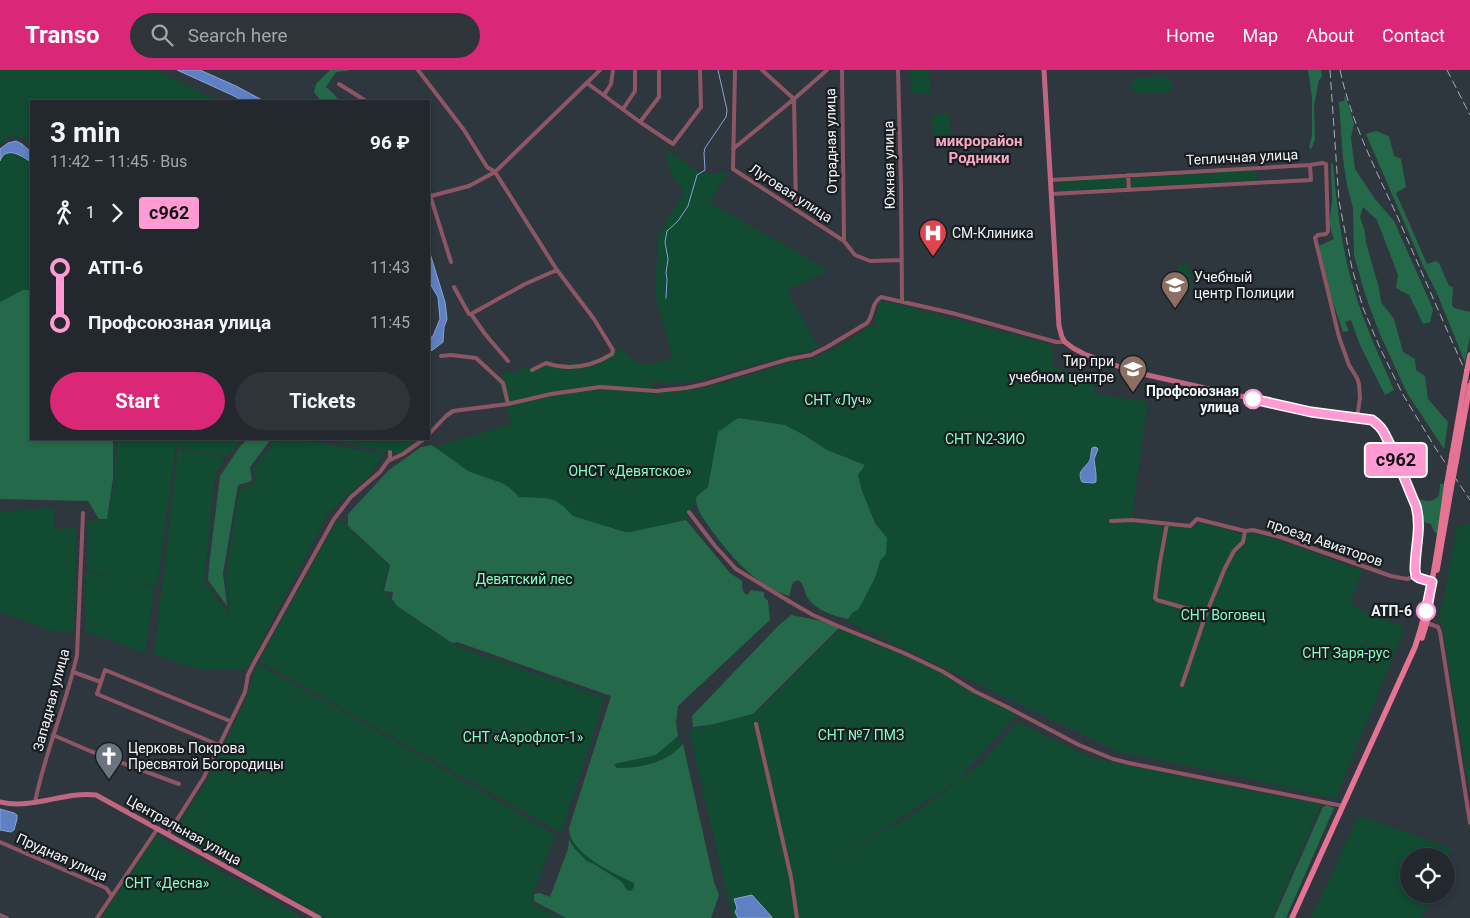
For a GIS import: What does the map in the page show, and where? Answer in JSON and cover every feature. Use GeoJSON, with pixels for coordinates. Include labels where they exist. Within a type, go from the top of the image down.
{"type":"FeatureCollection","features":[{"type":"Feature","properties":{"kind":"main road"},"geometry":{"type":"LineString","coordinates":[[1044,70],[1060,332],[1065,342],[1084,354],[1134,372],[1311,412],[1372,420],[1377,423],[1382,430],[1416,506],[1419,521],[1415,565],[1416,576],[1433,582]]}},
{"type":"Feature","properties":{"kind":"main road"},"geometry":{"type":"LineString","coordinates":[[1345,803],[1416,654],[1427,623],[1447,483],[1467,386],[1470,355]]}},
{"type":"Feature","properties":{"kind":"main road"},"geometry":{"type":"LineString","coordinates":[[1294,918],[1415,647],[1426,612],[1452,489],[1468,396],[1467,386]]}},
{"type":"Feature","properties":{"kind":"main road","name":"Центральная улица"},"geometry":{"type":"LineString","coordinates":[[0,802],[18,804],[96,795],[320,918]]}},
{"type":"Feature","properties":{"kind":"street"},"geometry":{"type":"LineString","coordinates":[[418,70],[464,130],[487,167],[495,172],[556,270],[594,319],[612,350],[612,354],[586,365],[567,368],[546,363],[532,370]]}},
{"type":"Feature","properties":{"kind":"street"},"geometry":{"type":"LineString","coordinates":[[451,262],[430,194],[469,186],[495,172],[600,70]]}},
{"type":"Feature","properties":{"kind":"street"},"geometry":{"type":"LineString","coordinates":[[604,95],[612,84],[613,70]]}},
{"type":"Feature","properties":{"kind":"street"},"geometry":{"type":"LineString","coordinates":[[622,109],[634,91],[635,70]]}},
{"type":"Feature","properties":{"kind":"street"},"geometry":{"type":"LineString","coordinates":[[640,122],[659,97],[659,70]]}},
{"type":"Feature","properties":{"kind":"street"},"geometry":{"type":"LineString","coordinates":[[587,82],[673,144],[701,107],[700,70]]}},
{"type":"Feature","properties":{"kind":"street","name":"Луговая улица"},"geometry":{"type":"LineString","coordinates":[[735,70],[733,169],[844,241],[855,255],[870,261],[902,260]]}},
{"type":"Feature","properties":{"kind":"street"},"geometry":{"type":"LineString","coordinates":[[762,70],[794,99],[796,210]]}},
{"type":"Feature","properties":{"kind":"street"},"geometry":{"type":"LineString","coordinates":[[733,149],[827,70]]}},
{"type":"Feature","properties":{"kind":"street","name":"Отрадная улица"},"geometry":{"type":"LineString","coordinates":[[842,70],[844,241]]}},
{"type":"Feature","properties":{"kind":"street","name":"Южная улица"},"geometry":{"type":"LineString","coordinates":[[898,70],[902,301]]}},
{"type":"Feature","properties":{"kind":"street"},"geometry":{"type":"LineString","coordinates":[[339,84],[364,100]]}},
{"type":"Feature","properties":{"kind":"street"},"geometry":{"type":"LineString","coordinates":[[1310,165],[1326,164],[1328,231],[1326,234],[1318,235],[1315,238],[1339,337],[1349,365],[1359,384],[1360,398],[1357,418]]}},
{"type":"Feature","properties":{"kind":"street","name":"Тепличная улица"},"geometry":{"type":"LineString","coordinates":[[1050,180],[1310,165],[1311,180],[1051,194]]}},
{"type":"Feature","properties":{"kind":"street"},"geometry":{"type":"LineString","coordinates":[[1128,176],[1129,190]]}},
{"type":"Feature","properties":{"kind":"street"},"geometry":{"type":"LineString","coordinates":[[472,314],[525,284],[556,270]]}},
{"type":"Feature","properties":{"kind":"street"},"geometry":{"type":"LineString","coordinates":[[454,287],[469,314],[472,314],[485,334],[508,361]]}},
{"type":"Feature","properties":{"kind":"street"},"geometry":{"type":"LineString","coordinates":[[430,433],[453,411],[508,404],[552,394],[602,386],[656,391],[686,388],[789,359],[811,355],[867,323],[871,318],[875,302],[881,297],[952,313],[1056,342],[1065,342]]}},
{"type":"Feature","properties":{"kind":"street"},"geometry":{"type":"LineString","coordinates":[[441,356],[451,355],[476,358],[503,383],[508,404]]}},
{"type":"Feature","properties":{"kind":"street"},"geometry":{"type":"LineString","coordinates":[[388,461],[404,454],[423,440]]}},
{"type":"Feature","properties":{"kind":"street"},"geometry":{"type":"LineString","coordinates":[[168,834],[204,777],[245,692],[248,675],[254,662],[334,519],[351,497],[380,472],[390,458],[390,452]]}},
{"type":"Feature","properties":{"kind":"street"},"geometry":{"type":"LineString","coordinates":[[690,512],[715,546],[736,568],[770,590],[813,615],[942,671],[974,691],[1033,720],[1079,746],[1129,763],[1345,803]]}},
{"type":"Feature","properties":{"kind":"street","name":"Западная улица"},"geometry":{"type":"LineString","coordinates":[[36,802],[40,778],[77,655],[82,513]]}},
{"type":"Feature","properties":{"kind":"street"},"geometry":{"type":"LineString","coordinates":[[1111,521],[1132,520],[1167,524],[1155,598],[1206,614]]}},
{"type":"Feature","properties":{"kind":"street","name":"проезд Авиаторов"},"geometry":{"type":"LineString","coordinates":[[1167,524],[1190,526],[1197,520],[1245,531],[1253,530],[1280,537],[1391,576],[1407,579],[1416,576]]}},
{"type":"Feature","properties":{"kind":"street"},"geometry":{"type":"LineString","coordinates":[[1182,685],[1206,614],[1225,568],[1234,551],[1243,542],[1245,531]]}},
{"type":"Feature","properties":{"kind":"street"},"geometry":{"type":"LineString","coordinates":[[1427,623],[1438,626],[1440,632],[1470,823]]}},
{"type":"Feature","properties":{"kind":"street"},"geometry":{"type":"LineString","coordinates":[[219,745],[97,694],[105,670],[230,721]]}},
{"type":"Feature","properties":{"kind":"street"},"geometry":{"type":"LineString","coordinates":[[73,672],[101,682]]}},
{"type":"Feature","properties":{"kind":"street"},"geometry":{"type":"LineString","coordinates":[[756,724],[791,877],[797,918]]}},
{"type":"Feature","properties":{"kind":"street"},"geometry":{"type":"LineString","coordinates":[[53,735],[90,751],[179,784]]}},
{"type":"Feature","properties":{"kind":"street"},"geometry":{"type":"LineString","coordinates":[[97,918],[158,828]]}},
{"type":"Feature","properties":{"kind":"street","name":"Прудная улица"},"geometry":{"type":"LineString","coordinates":[[0,842],[106,888],[112,896]]}},
{"type":"Feature","properties":{"kind":"street"},"geometry":{"type":"LineString","coordinates":[[0,915],[7,918]]}},
{"type":"Feature","properties":{"kind":"green space"},"geometry":{"type":"Polygon","coordinates":[[[0,70],[156,70],[216,100],[30,100],[30,142],[25,138],[9,136],[0,145],[0,70]]]}},
{"type":"Feature","properties":{"kind":"green space"},"geometry":{"type":"Polygon","coordinates":[[[330,70],[348,70],[336,72],[326,87],[338,100],[320,100],[314,92],[316,84],[330,70]]]}},
{"type":"Feature","properties":{"kind":"green space"},"geometry":{"type":"Polygon","coordinates":[[[910,70],[929,70],[931,93],[911,94],[910,70]]]}},
{"type":"Feature","properties":{"kind":"green space"},"geometry":{"type":"Polygon","coordinates":[[[1308,70],[1321,70],[1322,77],[1319,80],[1314,106],[1315,139],[1311,150],[1309,146],[1312,136],[1312,97],[1308,70]]]}},
{"type":"Feature","properties":{"kind":"green space"},"geometry":{"type":"Polygon","coordinates":[[[1164,76],[1171,79],[1171,89],[1167,92],[1155,94],[1138,93],[1132,88],[1131,84],[1136,78],[1164,76]]]}},
{"type":"Feature","properties":{"kind":"green space"},"geometry":{"type":"Polygon","coordinates":[[[1345,95],[1354,123],[1351,138],[1355,169],[1375,199],[1394,221],[1433,309],[1430,322],[1423,324],[1409,295],[1396,288],[1398,275],[1377,220],[1363,207],[1360,217],[1381,302],[1394,319],[1403,352],[1415,359],[1416,370],[1425,376],[1428,399],[1448,422],[1444,449],[1407,393],[1379,332],[1365,294],[1354,255],[1353,208],[1343,159],[1339,102],[1344,101],[1345,95]]]}},
{"type":"Feature","properties":{"kind":"green space"},"geometry":{"type":"Polygon","coordinates":[[[949,114],[951,134],[933,135],[932,115],[949,114]]]}},
{"type":"Feature","properties":{"kind":"green space"},"geometry":{"type":"Polygon","coordinates":[[[1376,131],[1389,136],[1394,156],[1401,159],[1406,187],[1396,193],[1427,264],[1436,261],[1439,263],[1449,286],[1453,287],[1452,305],[1454,308],[1470,312],[1470,336],[1465,362],[1436,291],[1423,266],[1366,134],[1376,131]]]}},
{"type":"Feature","properties":{"kind":"green space"},"geometry":{"type":"Polygon","coordinates":[[[666,150],[701,173],[710,174],[728,171],[709,203],[828,271],[787,290],[819,348],[691,382],[662,383],[652,380],[653,393],[698,389],[787,363],[811,359],[835,349],[870,326],[875,326],[876,313],[881,300],[1052,345],[1053,367],[1095,381],[1094,394],[1148,402],[1132,515],[1135,521],[1195,528],[1199,522],[1241,534],[1252,532],[1362,571],[1350,603],[1365,612],[1405,627],[1336,799],[1256,780],[1119,752],[849,622],[848,619],[875,578],[886,546],[886,538],[872,516],[860,483],[858,475],[865,465],[827,450],[785,425],[738,418],[712,464],[708,487],[696,497],[696,503],[686,520],[629,532],[573,516],[544,498],[519,497],[502,483],[468,471],[435,447],[512,424],[497,378],[508,371],[510,374],[514,373],[525,367],[531,368],[548,360],[557,363],[576,364],[603,356],[621,348],[631,359],[643,364],[673,357],[655,291],[658,235],[684,193],[671,174],[666,150]]]}},
{"type":"Feature","properties":{"kind":"green space"},"geometry":{"type":"Polygon","coordinates":[[[8,153],[23,156],[30,161],[28,171],[30,173],[30,290],[23,290],[0,302],[0,161],[1,157],[8,153]]]}},
{"type":"Feature","properties":{"kind":"green space"},"geometry":{"type":"Polygon","coordinates":[[[1331,163],[1333,164],[1342,241],[1353,286],[1366,325],[1394,390],[1385,395],[1360,345],[1351,320],[1345,322],[1349,331],[1343,332],[1327,285],[1319,246],[1334,239],[1330,223],[1332,200],[1331,163]]]}},
{"type":"Feature","properties":{"kind":"green space"},"geometry":{"type":"Polygon","coordinates":[[[1256,169],[1257,181],[1131,187],[1131,178],[1256,169]]]}},
{"type":"Feature","properties":{"kind":"green space"},"geometry":{"type":"Polygon","coordinates":[[[1126,177],[1127,187],[1059,191],[1059,182],[1126,177]]]}},
{"type":"Feature","properties":{"kind":"green space"},"geometry":{"type":"Polygon","coordinates":[[[1188,264],[1191,269],[1192,285],[1190,291],[1182,292],[1179,289],[1177,269],[1179,265],[1188,264]]]}},
{"type":"Feature","properties":{"kind":"green space"},"geometry":{"type":"Polygon","coordinates":[[[23,290],[30,290],[30,440],[113,440],[113,478],[107,519],[99,519],[88,501],[0,499],[0,302],[23,290]]]}},
{"type":"Feature","properties":{"kind":"green space"},"geometry":{"type":"Polygon","coordinates":[[[738,418],[785,425],[827,450],[865,465],[858,475],[862,491],[875,523],[887,538],[886,554],[880,561],[875,578],[858,610],[853,612],[848,619],[831,614],[815,606],[810,602],[803,585],[798,580],[792,584],[789,596],[765,585],[735,559],[700,514],[696,497],[708,487],[718,432],[738,418]]]}},
{"type":"Feature","properties":{"kind":"green space"},"geometry":{"type":"Polygon","coordinates":[[[117,440],[240,440],[227,456],[182,448],[176,445],[157,587],[134,582],[154,588],[145,653],[85,631],[86,571],[114,578],[87,569],[87,521],[107,520],[115,478],[117,440]]]}},
{"type":"Feature","properties":{"kind":"green space"},"geometry":{"type":"Polygon","coordinates":[[[247,440],[270,440],[250,467],[252,481],[238,485],[223,573],[227,606],[208,580],[209,566],[220,476],[241,445],[247,440]]]}},
{"type":"Feature","properties":{"kind":"green space"},"geometry":{"type":"Polygon","coordinates":[[[275,440],[304,440],[385,454],[369,476],[329,512],[247,669],[198,669],[154,655],[178,449],[225,457],[215,476],[204,581],[229,614],[226,575],[239,490],[257,482],[253,470],[275,440]]]}},
{"type":"Feature","properties":{"kind":"green space"},"geometry":{"type":"Polygon","coordinates":[[[326,440],[416,440],[400,454],[326,440]]]}},
{"type":"Feature","properties":{"kind":"green space","name":"Девятский лес"},"geometry":{"type":"Polygon","coordinates":[[[432,445],[468,471],[502,483],[519,497],[554,500],[573,516],[625,532],[686,520],[730,573],[742,581],[745,594],[747,595],[751,590],[764,592],[764,597],[768,601],[770,620],[678,706],[676,723],[678,736],[656,755],[614,764],[617,768],[653,763],[669,756],[683,744],[714,882],[719,895],[711,918],[566,918],[534,901],[534,894],[540,893],[550,897],[568,849],[569,839],[574,848],[587,861],[622,882],[627,890],[631,891],[634,887],[634,883],[605,868],[584,854],[576,846],[569,828],[611,696],[457,642],[452,643],[397,606],[392,599],[393,592],[384,591],[390,565],[348,526],[348,514],[389,470],[421,447],[432,445]]]}},
{"type":"Feature","properties":{"kind":"green space"},"geometry":{"type":"Polygon","coordinates":[[[1440,484],[1445,484],[1437,533],[1434,532],[1431,524],[1424,522],[1417,500],[1430,501],[1439,496],[1440,484]]]}},
{"type":"Feature","properties":{"kind":"green space"},"geometry":{"type":"Polygon","coordinates":[[[54,507],[55,529],[76,528],[74,631],[52,631],[0,612],[0,512],[54,507]]]}},
{"type":"Feature","properties":{"kind":"green space","name":"СНТ «Аэрофлот-1»"},"geometry":{"type":"Polygon","coordinates":[[[338,519],[389,565],[382,588],[396,606],[455,646],[605,698],[561,833],[259,661],[338,519]]]}},
{"type":"Feature","properties":{"kind":"green space"},"geometry":{"type":"Polygon","coordinates":[[[1470,524],[1470,796],[1442,626],[1438,618],[1442,607],[1457,526],[1470,524]]]}},
{"type":"Feature","properties":{"kind":"green space"},"geometry":{"type":"Polygon","coordinates":[[[791,615],[822,621],[839,628],[753,714],[710,725],[693,727],[692,716],[778,626],[791,615]]]}},
{"type":"Feature","properties":{"kind":"green space","name":"СНТ №7 ПМЗ"},"geometry":{"type":"Polygon","coordinates":[[[840,629],[929,665],[1018,713],[957,781],[875,834],[828,861],[914,814],[981,764],[1017,722],[1092,758],[1321,805],[1272,918],[734,918],[689,730],[756,714],[840,629]]]}},
{"type":"Feature","properties":{"kind":"green space"},"geometry":{"type":"Polygon","coordinates":[[[257,664],[322,699],[556,835],[532,895],[532,904],[560,918],[325,918],[173,833],[204,785],[244,704],[257,664]]]}},
{"type":"Feature","properties":{"kind":"green space"},"geometry":{"type":"Polygon","coordinates":[[[678,736],[683,744],[661,760],[626,768],[617,768],[614,764],[656,754],[678,736]]]}},
{"type":"Feature","properties":{"kind":"green space"},"geometry":{"type":"Polygon","coordinates":[[[1327,805],[1334,808],[1286,918],[1274,918],[1323,807],[1327,805]]]}},
{"type":"Feature","properties":{"kind":"green space"},"geometry":{"type":"Polygon","coordinates":[[[1361,816],[1449,848],[1400,848],[1400,903],[1428,903],[1422,918],[1311,918],[1356,820],[1361,816]]]}},
{"type":"Feature","properties":{"kind":"green space"},"geometry":{"type":"Polygon","coordinates":[[[569,834],[581,851],[606,869],[634,883],[631,891],[617,878],[580,854],[570,841],[569,834]]]}},
{"type":"Feature","properties":{"kind":"green space","name":"СНТ «Десна»"},"geometry":{"type":"Polygon","coordinates":[[[156,836],[305,918],[101,918],[156,836]]]}},
{"type":"Feature","properties":{"kind":"water"},"geometry":{"type":"Polygon","coordinates":[[[177,70],[200,70],[262,100],[241,100],[177,70]]]}},
{"type":"Feature","properties":{"kind":"water"},"geometry":{"type":"Polygon","coordinates":[[[16,141],[22,144],[30,151],[30,161],[14,153],[6,154],[0,161],[0,149],[8,143],[16,141]]]}},
{"type":"Feature","properties":{"kind":"water"},"geometry":{"type":"Polygon","coordinates":[[[430,253],[445,302],[447,319],[444,327],[443,342],[430,351],[430,338],[433,336],[440,319],[438,297],[430,284],[430,253]]]}},
{"type":"Feature","properties":{"kind":"water"},"geometry":{"type":"Polygon","coordinates":[[[1096,447],[1098,449],[1094,459],[1096,482],[1082,482],[1080,478],[1081,472],[1090,460],[1092,448],[1096,447]]]}},
{"type":"Feature","properties":{"kind":"water"},"geometry":{"type":"Polygon","coordinates":[[[0,809],[17,815],[14,830],[11,832],[0,830],[0,809]]]}},
{"type":"Feature","properties":{"kind":"water"},"geometry":{"type":"Polygon","coordinates":[[[752,895],[772,918],[738,918],[735,912],[737,908],[734,899],[752,895]]]}},
{"type":"Feature","properties":{"kind":"waterway"},"geometry":{"type":"LineString","coordinates":[[666,298],[668,259],[665,242],[667,231],[678,221],[688,206],[697,175],[705,170],[705,148],[726,117],[727,110],[718,70]]}},
{"type":"Feature","properties":{"kind":"railway"},"geometry":{"type":"LineString","coordinates":[[1330,70],[1339,201],[1352,268],[1363,308],[1402,393],[1470,500]]}},
{"type":"Feature","properties":{"kind":"railway"},"geometry":{"type":"LineString","coordinates":[[1340,70],[1357,127],[1470,382]]}},
{"type":"Feature","properties":{"kind":"railway"},"geometry":{"type":"LineString","coordinates":[[1447,70],[1470,115]]}},
{"type":"Feature","properties":{"kind":"bus line","name":"с962"},"geometry":{"type":"LineString","coordinates":[[1253,399],[1311,412],[1372,420],[1377,423],[1382,430],[1416,506],[1419,533],[1415,561],[1416,576],[1432,582],[1426,611]]}},
{"type":"Feature","properties":{"kind":"place","name":"СМ-Клиника"},"geometry":{"type":"Point","coordinates":[933,257]}},
{"type":"Feature","properties":{"kind":"place","name":"Учебный центр Полиции"},"geometry":{"type":"Point","coordinates":[1175,309]}},
{"type":"Feature","properties":{"kind":"place","name":"Тир при учебном центре"},"geometry":{"type":"Point","coordinates":[1133,393]}},
{"type":"Feature","properties":{"kind":"place","name":"Профсоюзная улица"},"geometry":{"type":"Point","coordinates":[1253,399]}},
{"type":"Feature","properties":{"kind":"place","name":"АТП-6"},"geometry":{"type":"Point","coordinates":[1426,611]}},
{"type":"Feature","properties":{"kind":"place","name":"Церковь Покрова Пресвятой Богородицы"},"geometry":{"type":"Point","coordinates":[109,780]}},
{"type":"Feature","properties":{"kind":"district","name":"микрорайон Родники"},"geometry":{"type":"Point","coordinates":[979,150]}},
{"type":"Feature","properties":{"kind":"park label","name":"СНТ «Луч»"},"geometry":{"type":"Point","coordinates":[838,400]}},
{"type":"Feature","properties":{"kind":"park label","name":"СНТ N2-ЗИО"},"geometry":{"type":"Point","coordinates":[985,439]}},
{"type":"Feature","properties":{"kind":"park label","name":"ОНСТ «Девятское»"},"geometry":{"type":"Point","coordinates":[630,471]}},
{"type":"Feature","properties":{"kind":"park label","name":"СНТ Воговец"},"geometry":{"type":"Point","coordinates":[1223,615]}},
{"type":"Feature","properties":{"kind":"park label","name":"СНТ Заря-рус"},"geometry":{"type":"Point","coordinates":[1346,653]}}]}
